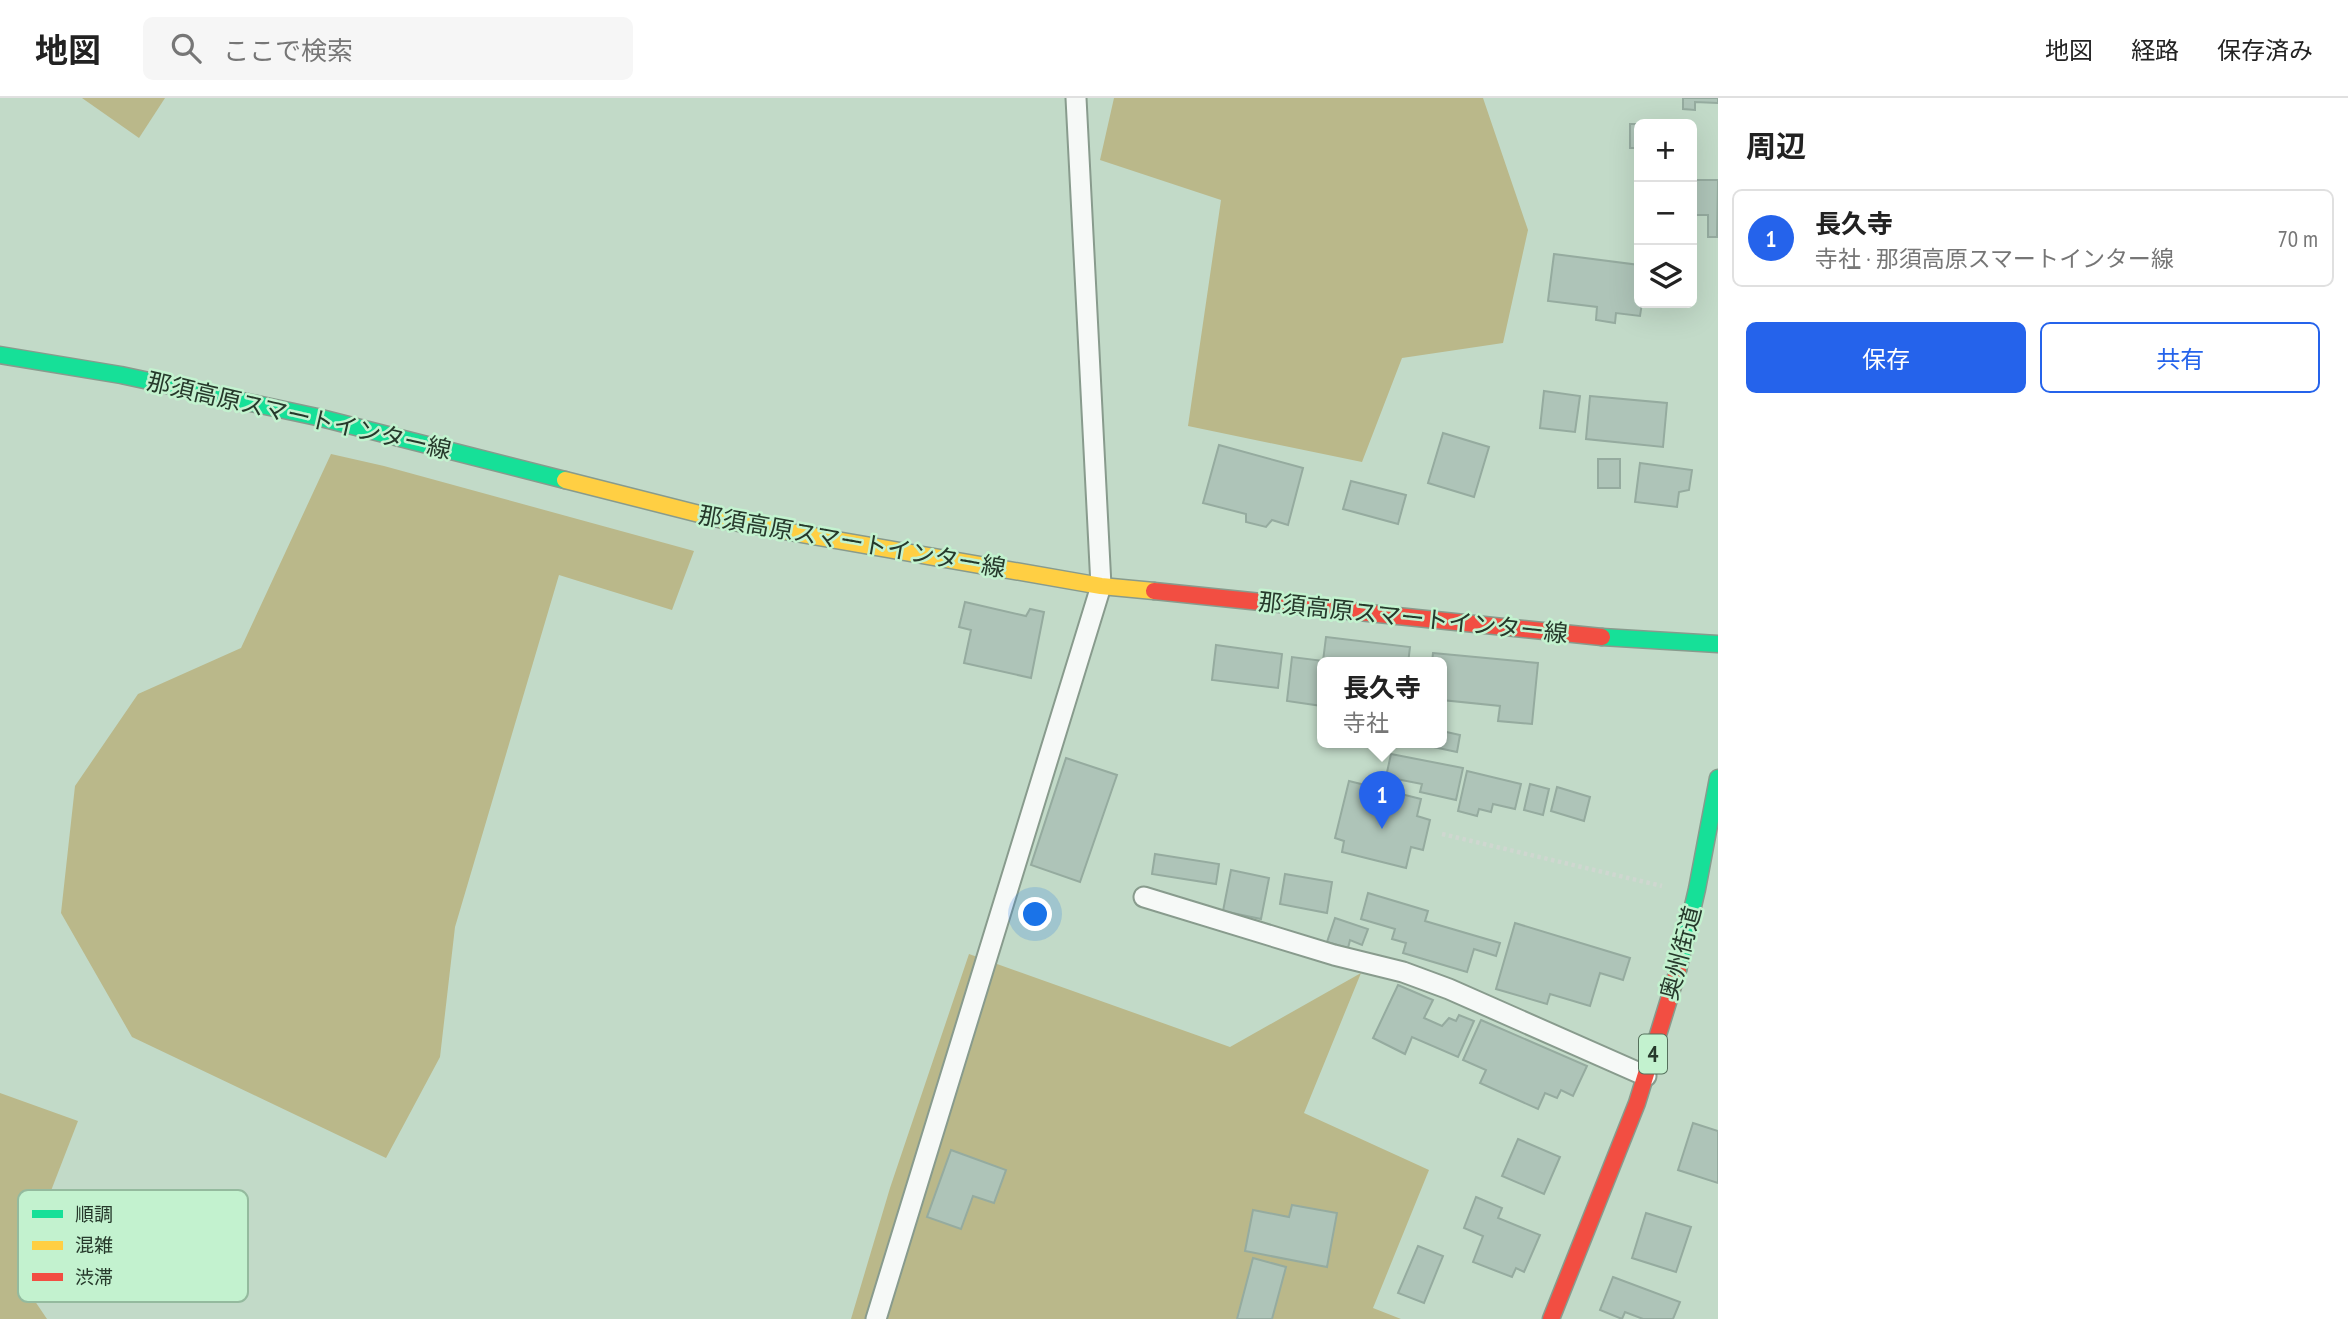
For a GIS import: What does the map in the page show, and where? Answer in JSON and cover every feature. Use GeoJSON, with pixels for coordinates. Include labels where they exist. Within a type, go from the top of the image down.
{"type":"FeatureCollection","features":[{"type":"Feature","properties":{"kind":"main road","name":"那須高原スマートインター線"},"geometry":{"type":"LineString","coordinates":[[0,355],[121,374],[317,417],[727,521],[1101,586],[1613,638],[1718,644]]}},
{"type":"Feature","properties":{"kind":"main road","name":"奥州街道"},"geometry":{"type":"LineString","coordinates":[[1551,1319],[1646,1076],[1696,894],[1718,778]]}},
{"type":"Feature","properties":{"kind":"lane"},"geometry":{"type":"LineString","coordinates":[[876,1319],[1101,586],[1076,98]]}},
{"type":"Feature","properties":{"kind":"lane"},"geometry":{"type":"LineString","coordinates":[[1144,897],[1334,955],[1403,972],[1449,989],[1646,1076]]}},
{"type":"Feature","properties":{"kind":"path"},"geometry":{"type":"LineString","coordinates":[[1442,834],[1696,894]]}},
{"type":"Feature","properties":{"kind":"shaded area"},"geometry":{"type":"Polygon","coordinates":[[[82,98],[165,98],[139,138],[82,98]]]}},
{"type":"Feature","properties":{"kind":"shaded area"},"geometry":{"type":"Polygon","coordinates":[[[1114,98],[1483,98],[1528,230],[1503,343],[1402,358],[1362,462],[1188,426],[1221,200],[1100,160],[1114,98]]]}},
{"type":"Feature","properties":{"kind":"shaded area"},"geometry":{"type":"Polygon","coordinates":[[[331,454],[694,551],[672,610],[559,575],[455,927],[440,1057],[386,1158],[132,1037],[61,913],[75,786],[138,694],[241,648],[331,454]]]}},
{"type":"Feature","properties":{"kind":"shaded area"},"geometry":{"type":"Polygon","coordinates":[[[969,954],[1230,1047],[1361,973],[1304,1113],[1429,1170],[1373,1308],[1401,1319],[851,1319],[890,1188],[969,954]]]}},
{"type":"Feature","properties":{"kind":"shaded area"},"geometry":{"type":"Polygon","coordinates":[[[0,1093],[78,1121],[51,1190],[18,1190],[18,1302],[36,1302],[47,1319],[0,1319],[0,1093]]]}},
{"type":"Feature","properties":{"kind":"building"},"geometry":{"type":"Polygon","coordinates":[[[1683,98],[1718,98],[1718,103],[1695,102],[1695,110],[1683,109],[1683,98]]]}},
{"type":"Feature","properties":{"kind":"building"},"geometry":{"type":"Polygon","coordinates":[[[1630,124],[1634,124],[1634,148],[1630,148],[1630,124]]]}},
{"type":"Feature","properties":{"kind":"building"},"geometry":{"type":"Polygon","coordinates":[[[1697,180],[1718,180],[1717,237],[1708,237],[1708,215],[1697,215],[1697,180]]]}},
{"type":"Feature","properties":{"kind":"building"},"geometry":{"type":"Polygon","coordinates":[[[1554,254],[1634,264],[1634,308],[1641,308],[1640,316],[1616,313],[1615,323],[1596,320],[1597,307],[1548,301],[1554,254]]]}},
{"type":"Feature","properties":{"kind":"building"},"geometry":{"type":"Polygon","coordinates":[[[1544,391],[1580,396],[1575,432],[1540,428],[1544,391]]]}},
{"type":"Feature","properties":{"kind":"building"},"geometry":{"type":"Polygon","coordinates":[[[1590,396],[1667,403],[1663,447],[1586,439],[1590,396]]]}},
{"type":"Feature","properties":{"kind":"building"},"geometry":{"type":"Polygon","coordinates":[[[1443,433],[1489,447],[1474,497],[1428,483],[1443,433]]]}},
{"type":"Feature","properties":{"kind":"building"},"geometry":{"type":"Polygon","coordinates":[[[1219,445],[1303,468],[1288,525],[1272,520],[1266,527],[1246,522],[1246,514],[1203,503],[1219,445]]]}},
{"type":"Feature","properties":{"kind":"building"},"geometry":{"type":"Polygon","coordinates":[[[1598,459],[1620,459],[1620,488],[1598,488],[1598,459]]]}},
{"type":"Feature","properties":{"kind":"building"},"geometry":{"type":"Polygon","coordinates":[[[1640,463],[1692,470],[1689,490],[1679,492],[1677,507],[1635,502],[1640,463]]]}},
{"type":"Feature","properties":{"kind":"building"},"geometry":{"type":"Polygon","coordinates":[[[1351,481],[1406,495],[1398,524],[1343,509],[1351,481]]]}},
{"type":"Feature","properties":{"kind":"building"},"geometry":{"type":"Polygon","coordinates":[[[965,602],[1026,616],[1030,609],[1044,612],[1031,678],[964,663],[971,630],[959,627],[965,602]]]}},
{"type":"Feature","properties":{"kind":"building"},"geometry":{"type":"Polygon","coordinates":[[[1326,637],[1410,647],[1409,657],[1324,657],[1326,637]]]}},
{"type":"Feature","properties":{"kind":"building"},"geometry":{"type":"Polygon","coordinates":[[[1216,645],[1282,654],[1278,688],[1212,680],[1216,645]]]}},
{"type":"Feature","properties":{"kind":"building"},"geometry":{"type":"Polygon","coordinates":[[[1433,653],[1538,663],[1532,724],[1498,721],[1500,706],[1447,701],[1447,657],[1433,657],[1433,653]]]}},
{"type":"Feature","properties":{"kind":"building"},"geometry":{"type":"Polygon","coordinates":[[[1292,657],[1317,660],[1317,705],[1287,701],[1292,657]]]}},
{"type":"Feature","properties":{"kind":"building"},"geometry":{"type":"Polygon","coordinates":[[[1447,732],[1460,735],[1457,752],[1438,748],[1447,748],[1447,732]]]}},
{"type":"Feature","properties":{"kind":"building"},"geometry":{"type":"Polygon","coordinates":[[[1391,754],[1463,768],[1456,800],[1420,792],[1422,784],[1386,777],[1391,754]]]}},
{"type":"Feature","properties":{"kind":"building"},"geometry":{"type":"Polygon","coordinates":[[[1066,758],[1117,775],[1080,882],[1031,865],[1066,758]]]}},
{"type":"Feature","properties":{"kind":"building"},"geometry":{"type":"Polygon","coordinates":[[[1467,771],[1521,784],[1515,809],[1493,804],[1491,812],[1479,809],[1477,816],[1458,811],[1467,771]]]}},
{"type":"Feature","properties":{"kind":"building"},"geometry":{"type":"Polygon","coordinates":[[[1349,781],[1421,799],[1417,816],[1430,820],[1423,850],[1411,847],[1406,868],[1342,852],[1344,841],[1335,838],[1349,781]]]}},
{"type":"Feature","properties":{"kind":"building"},"geometry":{"type":"Polygon","coordinates":[[[1530,784],[1549,789],[1543,815],[1524,810],[1530,784]]]}},
{"type":"Feature","properties":{"kind":"building"},"geometry":{"type":"Polygon","coordinates":[[[1557,787],[1590,797],[1584,821],[1551,811],[1557,787]]]}},
{"type":"Feature","properties":{"kind":"building"},"geometry":{"type":"Polygon","coordinates":[[[1155,854],[1219,864],[1216,884],[1152,874],[1155,854]]]}},
{"type":"Feature","properties":{"kind":"building"},"geometry":{"type":"Polygon","coordinates":[[[1231,870],[1269,878],[1261,919],[1223,911],[1231,870]]]}},
{"type":"Feature","properties":{"kind":"building"},"geometry":{"type":"Polygon","coordinates":[[[1285,874],[1332,882],[1327,913],[1280,904],[1285,874]]]}},
{"type":"Feature","properties":{"kind":"building"},"geometry":{"type":"Polygon","coordinates":[[[1368,893],[1428,911],[1425,921],[1500,943],[1496,956],[1474,949],[1467,972],[1403,953],[1406,943],[1392,939],[1395,929],[1361,919],[1368,893]]]}},
{"type":"Feature","properties":{"kind":"building"},"geometry":{"type":"Polygon","coordinates":[[[1335,918],[1368,929],[1362,945],[1350,940],[1348,948],[1327,942],[1335,918]]]}},
{"type":"Feature","properties":{"kind":"building"},"geometry":{"type":"Polygon","coordinates":[[[1515,923],[1630,958],[1623,980],[1600,973],[1590,1006],[1550,994],[1547,1004],[1496,989],[1515,923]]]}},
{"type":"Feature","properties":{"kind":"building"},"geometry":{"type":"Polygon","coordinates":[[[1398,985],[1433,1000],[1424,1018],[1442,1026],[1449,1018],[1456,1021],[1459,1015],[1474,1021],[1458,1057],[1412,1037],[1405,1054],[1373,1038],[1398,985]]]}},
{"type":"Feature","properties":{"kind":"building"},"geometry":{"type":"Polygon","coordinates":[[[1481,1020],[1587,1066],[1573,1096],[1561,1090],[1557,1098],[1545,1093],[1538,1109],[1480,1083],[1486,1070],[1463,1060],[1481,1020]]]}},
{"type":"Feature","properties":{"kind":"building"},"geometry":{"type":"Polygon","coordinates":[[[1693,1123],[1718,1131],[1718,1183],[1678,1170],[1693,1123]]]}},
{"type":"Feature","properties":{"kind":"building"},"geometry":{"type":"Polygon","coordinates":[[[1518,1139],[1560,1157],[1544,1194],[1502,1176],[1518,1139]]]}},
{"type":"Feature","properties":{"kind":"building"},"geometry":{"type":"Polygon","coordinates":[[[951,1150],[1006,1170],[994,1203],[973,1196],[961,1229],[927,1217],[951,1150]]]}},
{"type":"Feature","properties":{"kind":"building"},"geometry":{"type":"Polygon","coordinates":[[[1476,1197],[1502,1208],[1498,1218],[1540,1235],[1524,1272],[1516,1268],[1512,1277],[1473,1262],[1483,1236],[1464,1228],[1476,1197]]]}},
{"type":"Feature","properties":{"kind":"building"},"geometry":{"type":"Polygon","coordinates":[[[1292,1205],[1337,1213],[1327,1267],[1245,1251],[1253,1210],[1289,1217],[1292,1205]]]}},
{"type":"Feature","properties":{"kind":"building"},"geometry":{"type":"Polygon","coordinates":[[[1646,1213],[1691,1227],[1676,1272],[1632,1258],[1646,1213]]]}},
{"type":"Feature","properties":{"kind":"building"},"geometry":{"type":"Polygon","coordinates":[[[1418,1246],[1443,1256],[1424,1303],[1398,1293],[1418,1246]]]}},
{"type":"Feature","properties":{"kind":"building"},"geometry":{"type":"Polygon","coordinates":[[[1253,1258],[1286,1267],[1272,1319],[1237,1319],[1253,1258]]]}},
{"type":"Feature","properties":{"kind":"building"},"geometry":{"type":"Polygon","coordinates":[[[1613,1277],[1680,1302],[1673,1319],[1643,1319],[1625,1312],[1622,1319],[1600,1310],[1613,1277]]]}},
{"type":"Feature","properties":{"kind":"traffic: fast"},"geometry":{"type":"LineString","coordinates":[[0,355],[121,375],[317,417],[565,480]]}},
{"type":"Feature","properties":{"kind":"traffic: fast"},"geometry":{"type":"LineString","coordinates":[[1602,637],[1718,644]]}},
{"type":"Feature","properties":{"kind":"traffic: fast"},"geometry":{"type":"LineString","coordinates":[[1678,970],[1718,778]]}},
{"type":"Feature","properties":{"kind":"traffic: slow"},"geometry":{"type":"LineString","coordinates":[[565,480],[727,521],[1101,586],[1154,591]]}},
{"type":"Feature","properties":{"kind":"traffic: jam"},"geometry":{"type":"LineString","coordinates":[[1154,591],[1602,637]]}},
{"type":"Feature","properties":{"kind":"traffic: jam"},"geometry":{"type":"LineString","coordinates":[[1551,1319],[1637,1103],[1678,970]]}},
{"type":"Feature","properties":{"kind":"place","name":"長久寺"},"geometry":{"type":"Point","coordinates":[1382,829]}}]}
